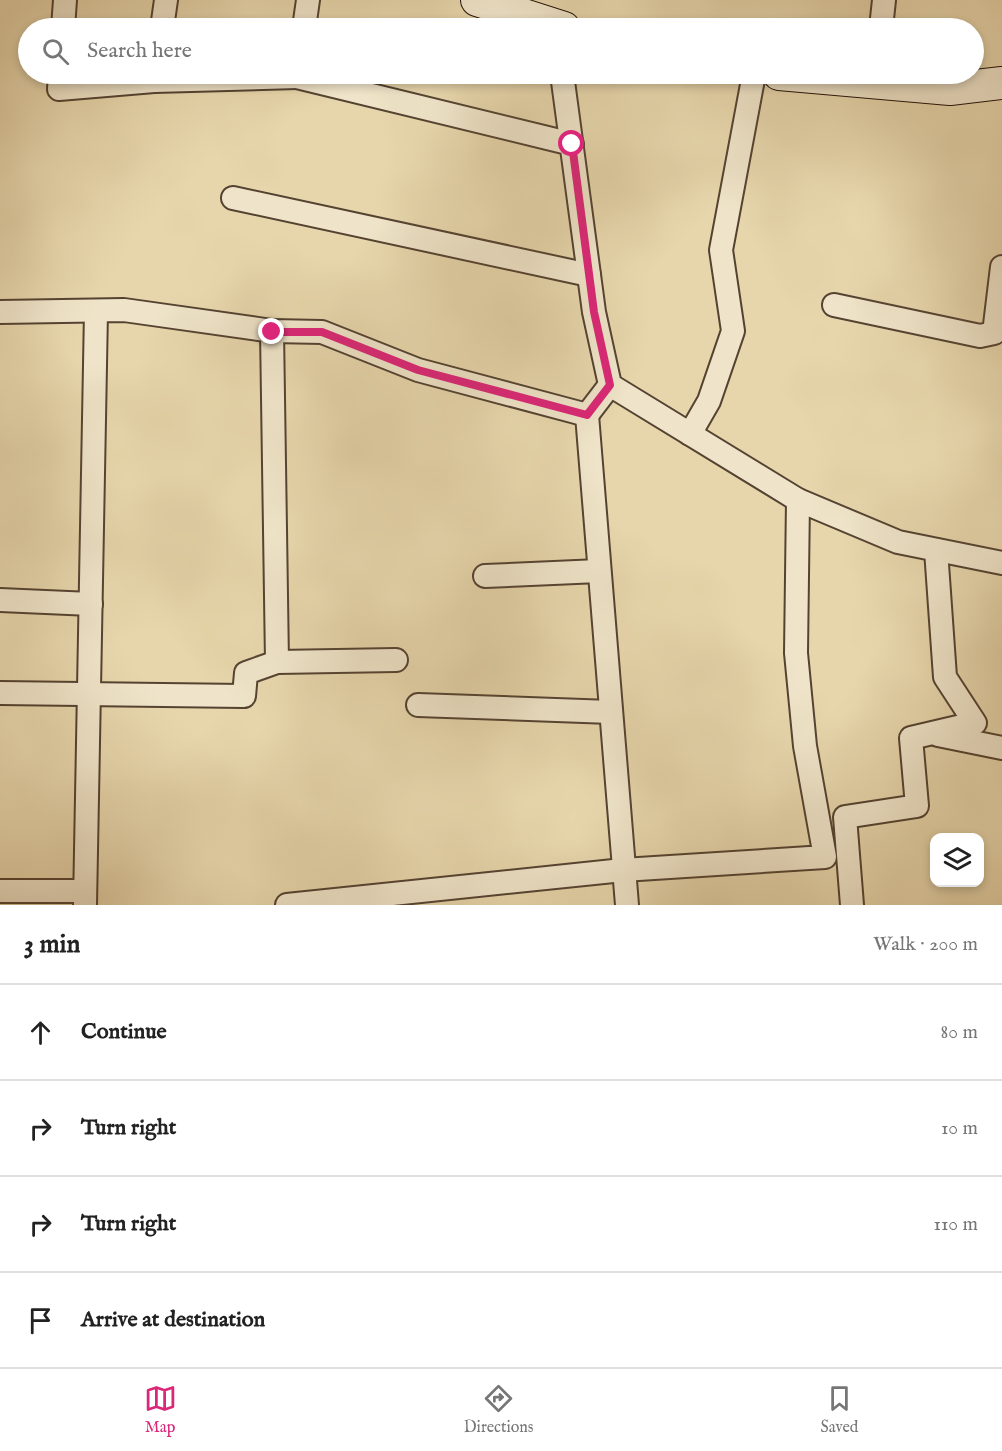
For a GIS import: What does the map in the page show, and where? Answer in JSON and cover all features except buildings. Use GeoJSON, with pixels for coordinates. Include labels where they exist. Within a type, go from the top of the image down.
{"type":"FeatureCollection","features":[{"type":"Feature","properties":{"kind":"main road"},"geometry":{"type":"LineString","coordinates":[[477,0],[530,18]]}},
{"type":"Feature","properties":{"kind":"main road"},"geometry":{"type":"LineString","coordinates":[[917,84],[950,89],[1002,83]]}},
{"type":"Feature","properties":{"kind":"street"},"geometry":{"type":"LineString","coordinates":[[64,18],[65,0]]}},
{"type":"Feature","properties":{"kind":"street"},"geometry":{"type":"LineString","coordinates":[[163,18],[166,0]]}},
{"type":"Feature","properties":{"kind":"street"},"geometry":{"type":"LineString","coordinates":[[305,18],[308,0]]}},
{"type":"Feature","properties":{"kind":"street"},"geometry":{"type":"LineString","coordinates":[[882,18],[884,0]]}},
{"type":"Feature","properties":{"kind":"street"},"geometry":{"type":"LineString","coordinates":[[59,84],[59,89],[99,84]]}},
{"type":"Feature","properties":{"kind":"street"},"geometry":{"type":"LineString","coordinates":[[334,84],[572,144]]}},
{"type":"Feature","properties":{"kind":"street"},"geometry":{"type":"LineString","coordinates":[[563,84],[594,312],[610,385],[798,501],[898,542],[1002,563]]}},
{"type":"Feature","properties":{"kind":"street"},"geometry":{"type":"LineString","coordinates":[[690,434],[709,401],[733,331],[721,250],[752,84]]}},
{"type":"Feature","properties":{"kind":"street"},"geometry":{"type":"LineString","coordinates":[[233,198],[589,275]]}},
{"type":"Feature","properties":{"kind":"street"},"geometry":{"type":"LineString","coordinates":[[834,305],[980,336],[994,333],[1002,267]]}},
{"type":"Feature","properties":{"kind":"street"},"geometry":{"type":"LineString","coordinates":[[0,891],[85,898],[96,310]]}},
{"type":"Feature","properties":{"kind":"street"},"geometry":{"type":"LineString","coordinates":[[0,312],[124,310],[272,332],[322,332],[418,370],[587,415]]}},
{"type":"Feature","properties":{"kind":"street"},"geometry":{"type":"LineString","coordinates":[[272,332],[277,662]]}},
{"type":"Feature","properties":{"kind":"street"},"geometry":{"type":"LineString","coordinates":[[610,385],[587,415],[627,905]]}},
{"type":"Feature","properties":{"kind":"street"},"geometry":{"type":"LineString","coordinates":[[287,905],[623,870],[825,857],[805,746],[796,653],[798,501]]}},
{"type":"Feature","properties":{"kind":"street"},"geometry":{"type":"LineString","coordinates":[[852,905],[844,817],[917,806],[911,738],[975,723],[945,677],[936,550]]}},
{"type":"Feature","properties":{"kind":"street"},"geometry":{"type":"LineString","coordinates":[[485,576],[599,571]]}},
{"type":"Feature","properties":{"kind":"street"},"geometry":{"type":"LineString","coordinates":[[0,600],[91,604]]}},
{"type":"Feature","properties":{"kind":"street"},"geometry":{"type":"LineString","coordinates":[[0,693],[244,696],[246,673],[277,662],[396,660]]}},
{"type":"Feature","properties":{"kind":"street"},"geometry":{"type":"LineString","coordinates":[[418,705],[611,712]]}},
{"type":"Feature","properties":{"kind":"street"},"geometry":{"type":"LineString","coordinates":[[931,733],[1002,748]]}},
{"type":"Feature","properties":{"kind":"route"},"geometry":{"type":"LineString","coordinates":[[272,332],[322,332],[418,370],[587,415],[610,385],[594,312],[572,144]]}}]}
